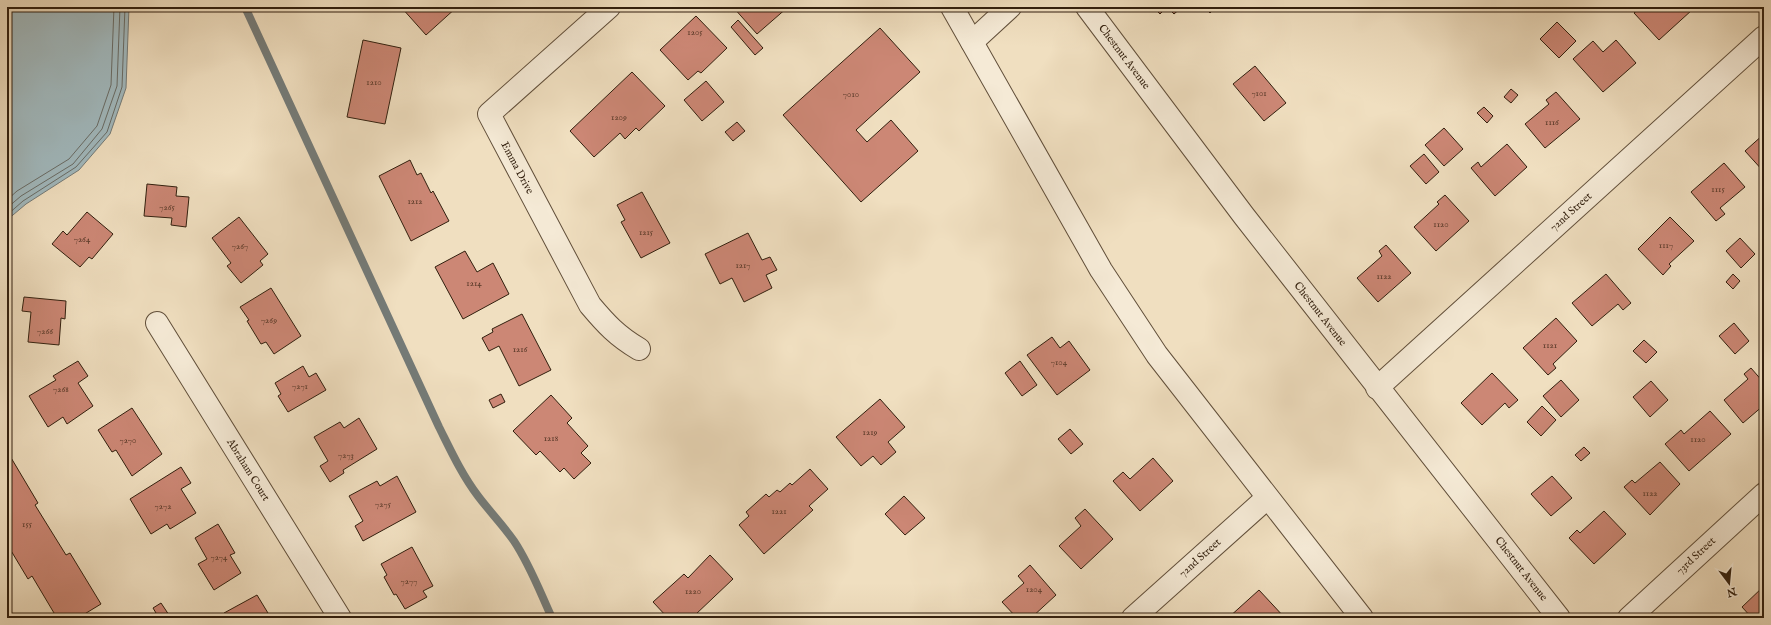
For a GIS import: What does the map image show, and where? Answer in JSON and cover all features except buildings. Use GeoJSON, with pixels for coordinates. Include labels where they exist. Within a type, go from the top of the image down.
{"type":"FeatureCollection","features":[{"type":"Feature","properties":{"kind":"street","name":"Emma Drive"},"geometry":{"type":"LineString","coordinates":[[609,7],[489,114],[590,305],[606,325],[621,338],[639,349]]}},
{"type":"Feature","properties":{"kind":"street"},"geometry":{"type":"LineString","coordinates":[[952,7],[1100,270],[1157,355],[1362,618]]}},
{"type":"Feature","properties":{"kind":"street"},"geometry":{"type":"LineString","coordinates":[[972,42],[1010,7]]}},
{"type":"Feature","properties":{"kind":"street","name":"Chestnut Avenue"},"geometry":{"type":"LineString","coordinates":[[1087,7],[1244,216],[1377,388],[1559,618]]}},
{"type":"Feature","properties":{"kind":"street","name":"72nd Street"},"geometry":{"type":"LineString","coordinates":[[1377,388],[1764,37]]}},
{"type":"Feature","properties":{"kind":"street","name":"Abraham Court"},"geometry":{"type":"LineString","coordinates":[[157,323],[340,618]]}},
{"type":"Feature","properties":{"kind":"street","name":"73rd Street"},"geometry":{"type":"LineString","coordinates":[[1629,618],[1764,494]]}},
{"type":"Feature","properties":{"kind":"street","name":"72nd Street"},"geometry":{"type":"LineString","coordinates":[[1133,618],[1267,498]]}},
{"type":"Feature","properties":{"kind":"water"},"geometry":{"type":"Polygon","coordinates":[[[14,7],[129,7],[126,88],[110,134],[79,170],[26,204],[7,220],[7,22],[14,7]]]}},
{"type":"Feature","properties":{"kind":"waterway"},"geometry":{"type":"LineString","coordinates":[[245,7],[448,445],[472,488],[510,535],[520,550],[552,618]]}}]}
